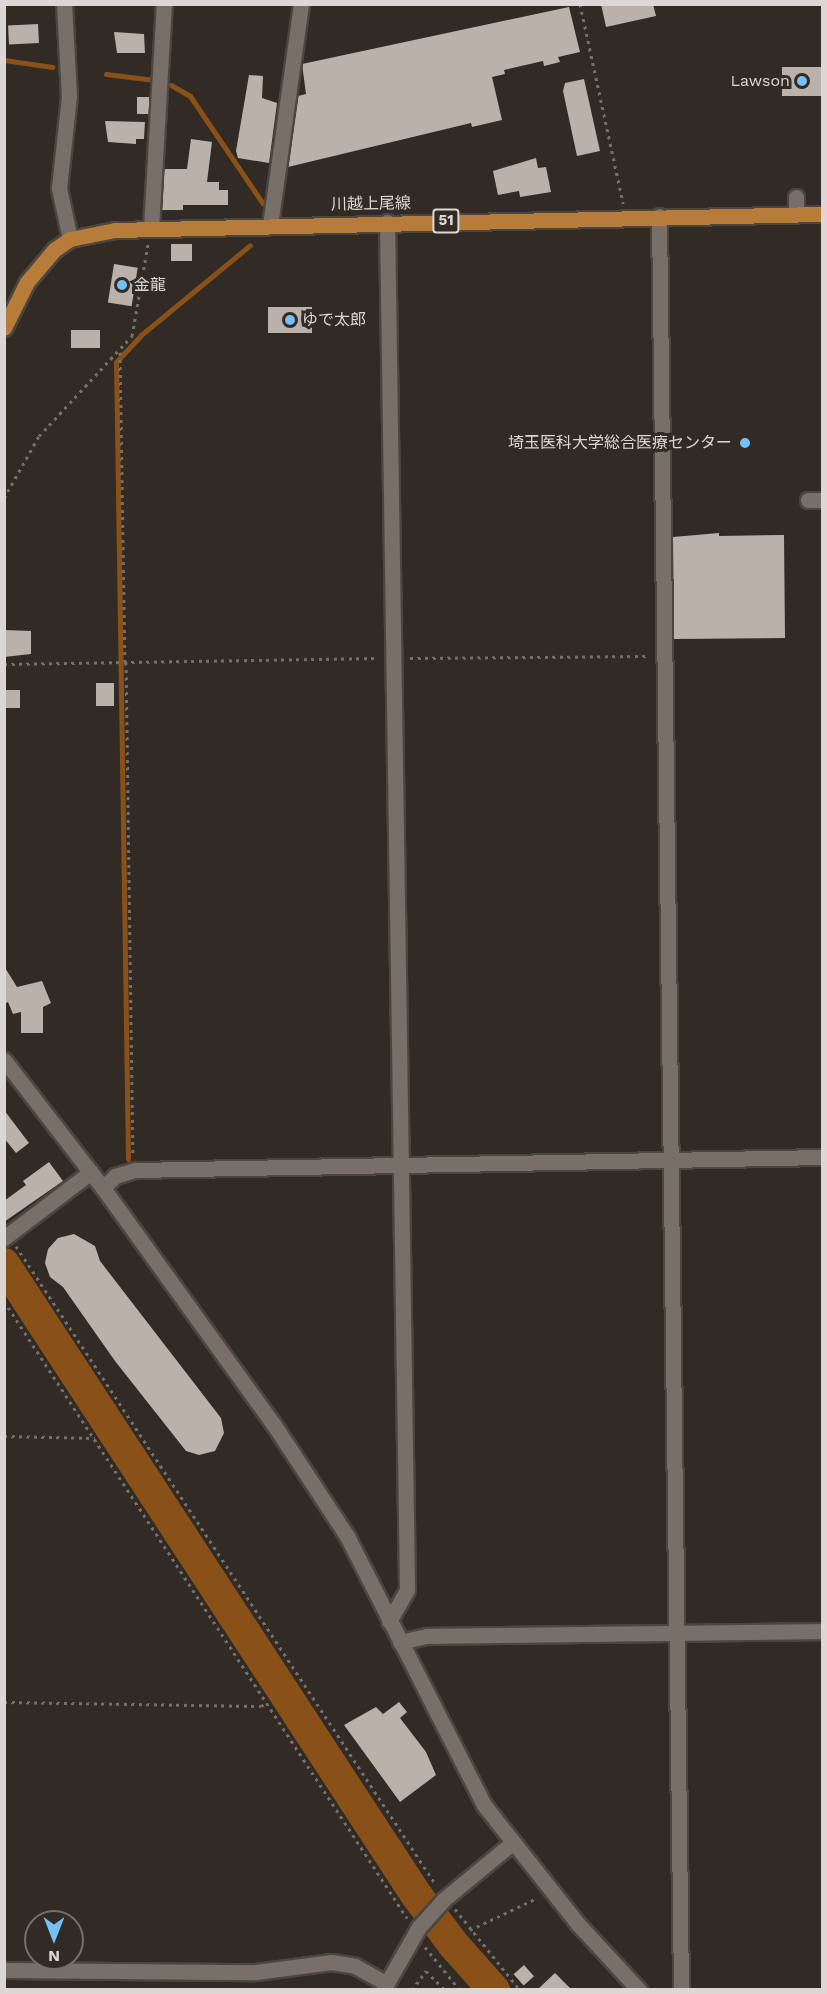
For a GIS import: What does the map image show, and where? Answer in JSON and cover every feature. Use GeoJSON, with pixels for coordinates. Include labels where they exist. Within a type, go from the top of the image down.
{"type":"FeatureCollection","features":[{"type":"Feature","properties":{"kind":"main road","name":"川越上尾線"},"geometry":{"type":"LineString","coordinates":[[4,328],[27,282],[54,250],[70,239],[115,230],[387,222],[822,214]]}},
{"type":"Feature","properties":{"kind":"street"},"geometry":{"type":"LineString","coordinates":[[64,4],[69,78],[59,188],[70,239]]}},
{"type":"Feature","properties":{"kind":"street"},"geometry":{"type":"LineString","coordinates":[[151,228],[164,4]]}},
{"type":"Feature","properties":{"kind":"street"},"geometry":{"type":"LineString","coordinates":[[270,225],[301,4]]}},
{"type":"Feature","properties":{"kind":"street"},"geometry":{"type":"LineString","coordinates":[[796,197],[796,214]]}},
{"type":"Feature","properties":{"kind":"street"},"geometry":{"type":"LineString","coordinates":[[658,216],[668,1160],[681,1989]]}},
{"type":"Feature","properties":{"kind":"street"},"geometry":{"type":"LineString","coordinates":[[387,222],[407,1590],[389,1621]]}},
{"type":"Feature","properties":{"kind":"street"},"geometry":{"type":"LineString","coordinates":[[4,1059],[103,1188],[274,1425],[335,1517],[484,1805],[511,1844],[639,1989]]}},
{"type":"Feature","properties":{"kind":"street"},"geometry":{"type":"LineString","coordinates":[[103,1188],[116,1176],[135,1170],[822,1157]]}},
{"type":"Feature","properties":{"kind":"street"},"geometry":{"type":"LineString","coordinates":[[6,1237],[91,1172]]}},
{"type":"Feature","properties":{"kind":"street"},"geometry":{"type":"LineString","coordinates":[[400,1642],[427,1636],[822,1631]]}},
{"type":"Feature","properties":{"kind":"street"},"geometry":{"type":"LineString","coordinates":[[4,1970],[256,1972],[331,1962],[355,1966],[384,1986],[417,1929],[445,1899],[511,1844]]}},
{"type":"Feature","properties":{"kind":"path"},"geometry":{"type":"LineString","coordinates":[[580,4],[626,217]]}},
{"type":"Feature","properties":{"kind":"path"},"geometry":{"type":"LineString","coordinates":[[4,498],[39,436],[132,336],[151,228]]}},
{"type":"Feature","properties":{"kind":"path"},"geometry":{"type":"LineString","coordinates":[[120,350],[135,1170]]}},
{"type":"Feature","properties":{"kind":"path"},"geometry":{"type":"LineString","coordinates":[[4,664],[663,656]]}},
{"type":"Feature","properties":{"kind":"path"},"geometry":{"type":"LineString","coordinates":[[6,1237],[445,1899],[520,1989]]}},
{"type":"Feature","properties":{"kind":"path"},"geometry":{"type":"LineString","coordinates":[[4,1301],[267,1703],[417,1929],[460,1989]]}},
{"type":"Feature","properties":{"kind":"path"},"geometry":{"type":"LineString","coordinates":[[4,1436],[94,1438]]}},
{"type":"Feature","properties":{"kind":"path"},"geometry":{"type":"LineString","coordinates":[[4,1702],[261,1706],[267,1703]]}},
{"type":"Feature","properties":{"kind":"path"},"geometry":{"type":"LineString","coordinates":[[469,1930],[553,1892]]}},
{"type":"Feature","properties":{"kind":"path"},"geometry":{"type":"LineString","coordinates":[[412,1989],[426,1971],[445,1989]]}},
{"type":"Feature","properties":{"kind":"building"},"geometry":{"type":"Polygon","coordinates":[[[601,4],[653,4],[656,16],[606,27],[601,4]]]}},
{"type":"Feature","properties":{"kind":"building"},"geometry":{"type":"Polygon","coordinates":[[[569,7],[580,52],[558,57],[560,62],[544,66],[543,61],[504,70],[505,74],[492,77],[502,120],[472,127],[471,123],[288,167],[298,96],[306,94],[302,64],[569,7]]]}},
{"type":"Feature","properties":{"kind":"building"},"geometry":{"type":"Polygon","coordinates":[[[38,24],[39,43],[9,45],[8,26],[38,24]]]}},
{"type":"Feature","properties":{"kind":"building"},"geometry":{"type":"Polygon","coordinates":[[[114,32],[144,34],[145,53],[117,53],[114,32]]]}},
{"type":"Feature","properties":{"kind":"building","name":"Lawson"},"geometry":{"type":"Polygon","coordinates":[[[782,67],[822,67],[822,96],[782,96],[782,67]]]}},
{"type":"Feature","properties":{"kind":"building"},"geometry":{"type":"Polygon","coordinates":[[[249,75],[263,76],[262,98],[277,103],[269,163],[238,158],[236,151],[249,75]]]}},
{"type":"Feature","properties":{"kind":"building"},"geometry":{"type":"Polygon","coordinates":[[[584,79],[600,151],[577,156],[563,91],[565,83],[584,79]]]}},
{"type":"Feature","properties":{"kind":"building"},"geometry":{"type":"Polygon","coordinates":[[[137,97],[149,97],[149,114],[137,114],[137,97]]]}},
{"type":"Feature","properties":{"kind":"building"},"geometry":{"type":"Polygon","coordinates":[[[105,121],[145,122],[144,139],[136,139],[136,144],[108,142],[105,121]]]}},
{"type":"Feature","properties":{"kind":"building"},"geometry":{"type":"Polygon","coordinates":[[[191,139],[212,142],[207,182],[219,182],[219,190],[228,190],[228,205],[183,205],[183,210],[162,210],[164,169],[187,169],[191,139]]]}},
{"type":"Feature","properties":{"kind":"building"},"geometry":{"type":"Polygon","coordinates":[[[536,158],[538,168],[546,167],[551,192],[520,197],[519,191],[498,195],[493,171],[536,158]]]}},
{"type":"Feature","properties":{"kind":"building"},"geometry":{"type":"Polygon","coordinates":[[[171,244],[192,244],[192,261],[171,261],[171,244]]]}},
{"type":"Feature","properties":{"kind":"building","name":"金龍"},"geometry":{"type":"Polygon","coordinates":[[[114,264],[138,268],[132,306],[108,303],[114,264]]]}},
{"type":"Feature","properties":{"kind":"building","name":"ゆで太郎"},"geometry":{"type":"Polygon","coordinates":[[[268,307],[312,307],[312,333],[268,333],[268,307]]]}},
{"type":"Feature","properties":{"kind":"building"},"geometry":{"type":"Polygon","coordinates":[[[71,330],[100,330],[100,348],[71,348],[71,330]]]}},
{"type":"Feature","properties":{"kind":"building"},"geometry":{"type":"Polygon","coordinates":[[[719,533],[719,536],[784,535],[785,638],[674,639],[673,537],[719,533]]]}},
{"type":"Feature","properties":{"kind":"building"},"geometry":{"type":"Polygon","coordinates":[[[4,630],[31,631],[31,654],[4,657],[4,630]]]}},
{"type":"Feature","properties":{"kind":"building"},"geometry":{"type":"Polygon","coordinates":[[[96,683],[114,683],[114,706],[96,706],[96,683]]]}},
{"type":"Feature","properties":{"kind":"building"},"geometry":{"type":"Polygon","coordinates":[[[4,690],[20,690],[20,708],[4,708],[4,690]]]}},
{"type":"Feature","properties":{"kind":"building"},"geometry":{"type":"Polygon","coordinates":[[[4,966],[17,987],[42,981],[51,1003],[43,1007],[43,1033],[21,1033],[21,1012],[13,1014],[8,1002],[4,1004],[4,966]]]}},
{"type":"Feature","properties":{"kind":"building"},"geometry":{"type":"Polygon","coordinates":[[[4,1110],[29,1143],[16,1153],[4,1138],[4,1110]]]}},
{"type":"Feature","properties":{"kind":"building"},"geometry":{"type":"Polygon","coordinates":[[[49,1162],[63,1181],[4,1222],[4,1201],[26,1185],[23,1181],[49,1162]]]}},
{"type":"Feature","properties":{"kind":"building"},"geometry":{"type":"Polygon","coordinates":[[[74,1234],[95,1246],[100,1261],[221,1418],[224,1433],[215,1451],[199,1455],[186,1451],[115,1361],[63,1287],[50,1277],[45,1263],[48,1249],[58,1238],[74,1234]]]}},
{"type":"Feature","properties":{"kind":"building"},"geometry":{"type":"Polygon","coordinates":[[[399,1702],[407,1712],[400,1718],[426,1752],[436,1775],[400,1802],[344,1725],[376,1707],[383,1714],[399,1702]]]}},
{"type":"Feature","properties":{"kind":"building"},"geometry":{"type":"Polygon","coordinates":[[[524,1965],[534,1976],[524,1986],[514,1974],[524,1965]]]}},
{"type":"Feature","properties":{"kind":"building"},"geometry":{"type":"Polygon","coordinates":[[[555,1973],[571,1989],[538,1989],[555,1973]]]}},
{"type":"Feature","properties":{"kind":"waterway"},"geometry":{"type":"LineString","coordinates":[[4,60],[53,67]]}},
{"type":"Feature","properties":{"kind":"waterway"},"geometry":{"type":"LineString","coordinates":[[106,74],[155,80]]}},
{"type":"Feature","properties":{"kind":"waterway"},"geometry":{"type":"LineString","coordinates":[[171,85],[190,96],[263,204]]}},
{"type":"Feature","properties":{"kind":"waterway"},"geometry":{"type":"LineString","coordinates":[[128,1159],[116,362],[141,335],[250,245]]}},
{"type":"Feature","properties":{"kind":"waterway"},"geometry":{"type":"LineString","coordinates":[[4,1264],[417,1896],[453,1944],[494,1990]]}},
{"type":"Feature","properties":{"kind":"place","name":"Lawson"},"geometry":{"type":"Point","coordinates":[802,81]}},
{"type":"Feature","properties":{"kind":"place","name":"金龍"},"geometry":{"type":"Point","coordinates":[122,285]}},
{"type":"Feature","properties":{"kind":"place","name":"ゆで太郎"},"geometry":{"type":"Point","coordinates":[290,320]}},
{"type":"Feature","properties":{"kind":"place","name":"埼玉医科大学総合医療センター"},"geometry":{"type":"Point","coordinates":[745,443]}}]}
